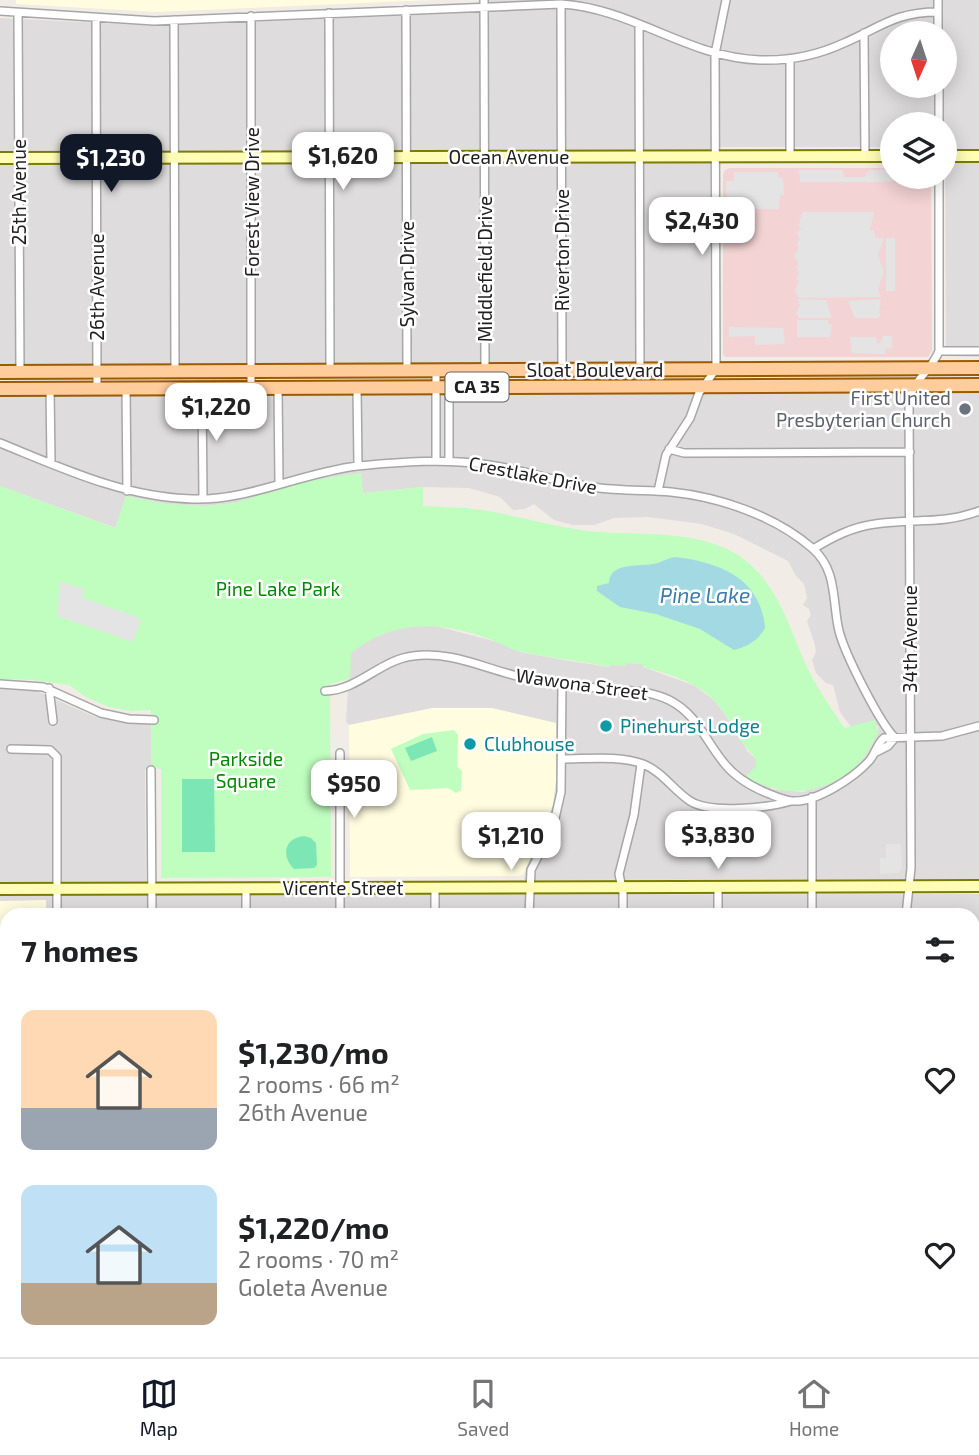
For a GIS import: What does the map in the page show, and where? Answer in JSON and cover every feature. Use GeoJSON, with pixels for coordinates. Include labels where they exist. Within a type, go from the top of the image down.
{"type":"FeatureCollection","features":[{"type":"Feature","properties":{"kind":"main road","name":"Sloat Boulevard"},"geometry":{"type":"LineString","coordinates":[[0,372],[979,368]]}},
{"type":"Feature","properties":{"kind":"main road","name":"Sloat Boulevard"},"geometry":{"type":"LineString","coordinates":[[0,388],[979,385]]}},
{"type":"Feature","properties":{"kind":"street"},"geometry":{"type":"LineString","coordinates":[[658,491],[662,467],[669,449],[690,418],[703,386],[716,369],[715,54],[726,0]]}},
{"type":"Feature","properties":{"kind":"street"},"geometry":{"type":"LineString","coordinates":[[938,0],[938,21]]}},
{"type":"Feature","properties":{"kind":"street"},"geometry":{"type":"LineString","coordinates":[[0,11],[174,20],[406,10],[484,3],[561,4],[598,9],[691,47],[752,60],[790,59],[827,50],[898,16],[938,12]]}},
{"type":"Feature","properties":{"kind":"street","name":"Middlefield Drive"},"geometry":{"type":"LineString","coordinates":[[484,3],[485,370]]}},
{"type":"Feature","properties":{"kind":"street","name":"Riverton Drive"},"geometry":{"type":"LineString","coordinates":[[561,4],[562,370]]}},
{"type":"Feature","properties":{"kind":"street","name":"Sylvan Drive"},"geometry":{"type":"LineString","coordinates":[[406,10],[407,370]]}},
{"type":"Feature","properties":{"kind":"street","name":"25th Avenue"},"geometry":{"type":"LineString","coordinates":[[18,13],[20,372]]}},
{"type":"Feature","properties":{"kind":"street"},"geometry":{"type":"LineString","coordinates":[[329,13],[330,371]]}},
{"type":"Feature","properties":{"kind":"street","name":"Forest View Drive"},"geometry":{"type":"LineString","coordinates":[[251,16],[251,388]]}},
{"type":"Feature","properties":{"kind":"street","name":"26th Avenue"},"geometry":{"type":"LineString","coordinates":[[96,18],[97,388]]}},
{"type":"Feature","properties":{"kind":"street"},"geometry":{"type":"LineString","coordinates":[[174,20],[175,371]]}},
{"type":"Feature","properties":{"kind":"street"},"geometry":{"type":"LineString","coordinates":[[639,24],[640,370]]}},
{"type":"Feature","properties":{"kind":"street"},"geometry":{"type":"LineString","coordinates":[[864,33],[865,156]]}},
{"type":"Feature","properties":{"kind":"street"},"geometry":{"type":"LineString","coordinates":[[790,59],[790,156]]}},
{"type":"Feature","properties":{"kind":"street","name":"Ocean Avenue"},"geometry":{"type":"LineString","coordinates":[[0,158],[880,156]]}},
{"type":"Feature","properties":{"kind":"street"},"geometry":{"type":"LineString","coordinates":[[957,156],[979,156]]}},
{"type":"Feature","properties":{"kind":"street"},"geometry":{"type":"LineString","coordinates":[[939,189],[939,351],[979,351]]}},
{"type":"Feature","properties":{"kind":"street","name":"34th Avenue"},"geometry":{"type":"LineString","coordinates":[[906,908],[911,868],[909,401],[914,386],[939,351]]}},
{"type":"Feature","properties":{"kind":"street"},"geometry":{"type":"LineString","coordinates":[[443,370],[449,461]]}},
{"type":"Feature","properties":{"kind":"street"},"geometry":{"type":"LineString","coordinates":[[436,461],[443,370]]}},
{"type":"Feature","properties":{"kind":"street"},"geometry":{"type":"LineString","coordinates":[[357,387],[358,466]]}},
{"type":"Feature","properties":{"kind":"street"},"geometry":{"type":"LineString","coordinates":[[50,388],[51,463]]}},
{"type":"Feature","properties":{"kind":"street"},"geometry":{"type":"LineString","coordinates":[[126,388],[127,491]]}},
{"type":"Feature","properties":{"kind":"street"},"geometry":{"type":"LineString","coordinates":[[202,388],[203,499]]}},
{"type":"Feature","properties":{"kind":"street"},"geometry":{"type":"LineString","coordinates":[[278,388],[279,483]]}},
{"type":"Feature","properties":{"kind":"street","name":"Crestlake Drive"},"geometry":{"type":"LineString","coordinates":[[0,443],[127,491],[164,497],[203,499],[241,494],[318,473],[358,466],[449,461],[490,465],[583,486],[700,496],[739,508],[783,529],[813,549],[824,561],[832,580],[839,631],[845,649],[895,738]]}},
{"type":"Feature","properties":{"kind":"street"},"geometry":{"type":"LineString","coordinates":[[669,449],[684,453],[909,452]]}},
{"type":"Feature","properties":{"kind":"street"},"geometry":{"type":"LineString","coordinates":[[813,549],[836,536],[863,526],[945,520],[979,511]]}},
{"type":"Feature","properties":{"kind":"street","name":"Wawona Street"},"geometry":{"type":"LineString","coordinates":[[325,691],[349,687],[399,659],[433,654],[451,656],[514,675],[562,684],[644,692],[670,700],[682,708],[697,722],[721,760],[737,776],[755,788],[791,801]]}},
{"type":"Feature","properties":{"kind":"street"},"geometry":{"type":"LineString","coordinates":[[0,684],[49,688],[111,716],[154,720]]}},
{"type":"Feature","properties":{"kind":"street"},"geometry":{"type":"LineString","coordinates":[[529,908],[533,864],[550,833],[559,807],[562,684]]}},
{"type":"Feature","properties":{"kind":"street"},"geometry":{"type":"LineString","coordinates":[[49,688],[53,721]]}},
{"type":"Feature","properties":{"kind":"street"},"geometry":{"type":"LineString","coordinates":[[562,759],[623,760],[641,764],[660,774],[685,798],[697,805],[757,807],[811,797],[852,776],[876,752],[882,739],[942,736],[979,726]]}},
{"type":"Feature","properties":{"kind":"street"},"geometry":{"type":"LineString","coordinates":[[11,749],[47,749],[54,752],[57,760],[57,908]]}},
{"type":"Feature","properties":{"kind":"street"},"geometry":{"type":"LineString","coordinates":[[340,753],[340,908]]}},
{"type":"Feature","properties":{"kind":"street"},"geometry":{"type":"LineString","coordinates":[[622,908],[620,871],[633,822],[641,764]]}},
{"type":"Feature","properties":{"kind":"street"},"geometry":{"type":"LineString","coordinates":[[151,770],[152,908]]}},
{"type":"Feature","properties":{"kind":"street"},"geometry":{"type":"LineString","coordinates":[[811,797],[812,908]]}},
{"type":"Feature","properties":{"kind":"street","name":"Vicente Street"},"geometry":{"type":"LineString","coordinates":[[0,889],[979,886]]}},
{"type":"Feature","properties":{"kind":"street"},"geometry":{"type":"LineString","coordinates":[[718,887],[718,908]]}},
{"type":"Feature","properties":{"kind":"street"},"geometry":{"type":"LineString","coordinates":[[246,888],[246,908]]}},
{"type":"Feature","properties":{"kind":"street"},"geometry":{"type":"LineString","coordinates":[[435,888],[435,908]]}},
{"type":"Feature","properties":{"kind":"shaded area"},"geometry":{"type":"Polygon","coordinates":[[[16,0],[431,0],[156,12],[16,4],[16,0]]]}},
{"type":"Feature","properties":{"kind":"shaded area"},"geometry":{"type":"Polygon","coordinates":[[[489,0],[979,0],[979,357],[946,356],[945,189],[957,189],[957,112],[880,112],[880,147],[710,147],[710,364],[0,365],[0,18],[161,26],[490,12],[489,0]]]}},
{"type":"Feature","properties":{"kind":"shaded area"},"geometry":{"type":"Polygon","coordinates":[[[880,168],[880,189],[931,189],[932,351],[928,357],[725,357],[725,170],[880,168]]]}},
{"type":"Feature","properties":{"kind":"shaded area"},"geometry":{"type":"Polygon","coordinates":[[[799,170],[843,170],[844,177],[865,177],[869,170],[880,170],[880,182],[800,182],[799,170]]]}},
{"type":"Feature","properties":{"kind":"shaded area"},"geometry":{"type":"Polygon","coordinates":[[[734,172],[778,172],[778,177],[783,178],[784,195],[780,195],[779,209],[738,209],[736,204],[726,204],[726,181],[734,181],[734,172]]]}},
{"type":"Feature","properties":{"kind":"shaded area"},"geometry":{"type":"Polygon","coordinates":[[[802,212],[874,212],[870,230],[873,230],[876,238],[884,238],[878,255],[884,272],[878,289],[881,297],[799,298],[795,290],[799,281],[796,279],[799,273],[796,266],[799,264],[794,256],[799,248],[796,245],[800,239],[796,232],[801,230],[799,225],[802,212]]]}},
{"type":"Feature","properties":{"kind":"shaded area"},"geometry":{"type":"Polygon","coordinates":[[[886,238],[895,238],[895,291],[886,291],[886,238]]]}},
{"type":"Feature","properties":{"kind":"shaded area"},"geometry":{"type":"Polygon","coordinates":[[[797,299],[826,300],[832,318],[799,318],[796,314],[800,305],[797,299]]]}},
{"type":"Feature","properties":{"kind":"shaded area"},"geometry":{"type":"Polygon","coordinates":[[[879,299],[881,316],[878,318],[855,318],[848,301],[879,299]]]}},
{"type":"Feature","properties":{"kind":"shaded area"},"geometry":{"type":"Polygon","coordinates":[[[797,320],[828,320],[828,324],[832,325],[830,337],[797,337],[797,320]]]}},
{"type":"Feature","properties":{"kind":"shaded area"},"geometry":{"type":"Polygon","coordinates":[[[729,327],[783,328],[785,344],[755,345],[755,336],[729,337],[729,327]]]}},
{"type":"Feature","properties":{"kind":"shaded area"},"geometry":{"type":"Polygon","coordinates":[[[883,336],[892,336],[892,348],[885,349],[885,354],[852,353],[850,337],[876,337],[877,345],[883,336]]]}},
{"type":"Feature","properties":{"kind":"shaded area"},"geometry":{"type":"Polygon","coordinates":[[[979,393],[979,879],[524,880],[528,860],[541,835],[492,708],[433,708],[349,725],[346,722],[350,653],[367,641],[394,629],[428,624],[501,643],[520,652],[557,659],[609,667],[626,663],[643,664],[643,667],[695,686],[715,701],[741,737],[747,751],[756,759],[756,766],[772,789],[803,792],[833,781],[860,762],[878,733],[878,726],[851,727],[840,712],[833,685],[826,683],[816,673],[812,660],[816,652],[815,645],[807,621],[811,615],[809,609],[803,605],[807,598],[804,584],[788,561],[734,534],[702,524],[648,517],[614,518],[594,525],[573,525],[554,520],[534,504],[525,509],[513,510],[500,497],[469,488],[423,487],[363,493],[360,473],[235,503],[204,506],[166,504],[126,496],[116,528],[0,486],[0,395],[979,393]]]}},
{"type":"Feature","properties":{"kind":"shaded area"},"geometry":{"type":"Polygon","coordinates":[[[60,582],[85,589],[82,598],[137,617],[141,621],[133,642],[57,616],[60,582]]]}},
{"type":"Feature","properties":{"kind":"shaded area"},"geometry":{"type":"Polygon","coordinates":[[[0,689],[34,690],[93,716],[129,724],[151,724],[151,768],[145,770],[146,883],[0,883],[0,689]]]}},
{"type":"Feature","properties":{"kind":"shaded area"},"geometry":{"type":"Polygon","coordinates":[[[433,708],[492,708],[556,723],[556,781],[553,805],[523,875],[350,877],[349,725],[433,708]]]}},
{"type":"Feature","properties":{"kind":"shaded area"},"geometry":{"type":"Polygon","coordinates":[[[886,844],[901,844],[902,868],[898,873],[880,874],[880,858],[886,858],[886,844]]]}},
{"type":"Feature","properties":{"kind":"shaded area"},"geometry":{"type":"Polygon","coordinates":[[[979,894],[979,908],[0,908],[0,895],[979,894]]]}},
{"type":"Feature","properties":{"kind":"shaded area"},"geometry":{"type":"Polygon","coordinates":[[[46,900],[46,908],[0,908],[0,901],[46,900]]]}},
{"type":"Feature","properties":{"kind":"green space","name":"Pine Lake Park"},"geometry":{"type":"Polygon","coordinates":[[[361,473],[363,493],[423,487],[423,506],[481,510],[580,530],[671,535],[715,544],[735,553],[753,567],[771,590],[812,677],[844,728],[875,720],[878,733],[861,761],[836,781],[806,790],[775,789],[746,776],[756,766],[756,759],[739,739],[741,737],[714,700],[681,679],[643,667],[642,664],[626,663],[626,666],[610,667],[530,654],[461,630],[423,626],[404,628],[368,641],[351,653],[350,679],[330,684],[331,877],[161,878],[161,769],[151,768],[151,710],[131,711],[109,707],[86,697],[69,685],[0,679],[0,486],[115,528],[126,496],[166,504],[204,506],[234,503],[310,480],[361,473]]]}},
{"type":"Feature","properties":{"kind":"green space"},"geometry":{"type":"Polygon","coordinates":[[[454,730],[458,735],[457,767],[462,771],[461,790],[456,793],[448,788],[410,790],[391,749],[423,734],[454,730]]]}},
{"type":"Feature","properties":{"kind":"green space"},"geometry":{"type":"Polygon","coordinates":[[[432,737],[437,751],[411,761],[405,748],[432,737]]]}},
{"type":"Feature","properties":{"kind":"green space"},"geometry":{"type":"Polygon","coordinates":[[[182,779],[214,779],[215,852],[182,852],[182,779]]]}},
{"type":"Feature","properties":{"kind":"green space"},"geometry":{"type":"Polygon","coordinates":[[[304,836],[316,843],[317,865],[314,868],[294,869],[287,859],[287,848],[292,840],[304,836]]]}},
{"type":"Feature","properties":{"kind":"water","name":"Pine Lake"},"geometry":{"type":"Polygon","coordinates":[[[675,557],[722,568],[746,585],[762,611],[765,628],[759,636],[748,645],[734,650],[700,629],[656,614],[620,607],[597,591],[597,586],[609,583],[611,576],[619,569],[675,557]]]}},
{"type":"Feature","properties":{"kind":"place","name":"First United Presbyterian Church"},"geometry":{"type":"Point","coordinates":[965,409]}},
{"type":"Feature","properties":{"kind":"place","name":"Pinehurst Lodge"},"geometry":{"type":"Point","coordinates":[606,726]}},
{"type":"Feature","properties":{"kind":"place","name":"Clubhouse"},"geometry":{"type":"Point","coordinates":[470,744]}},
{"type":"Feature","properties":{"kind":"park label","name":"Parkside Square"},"geometry":{"type":"Point","coordinates":[246,770]}}]}
